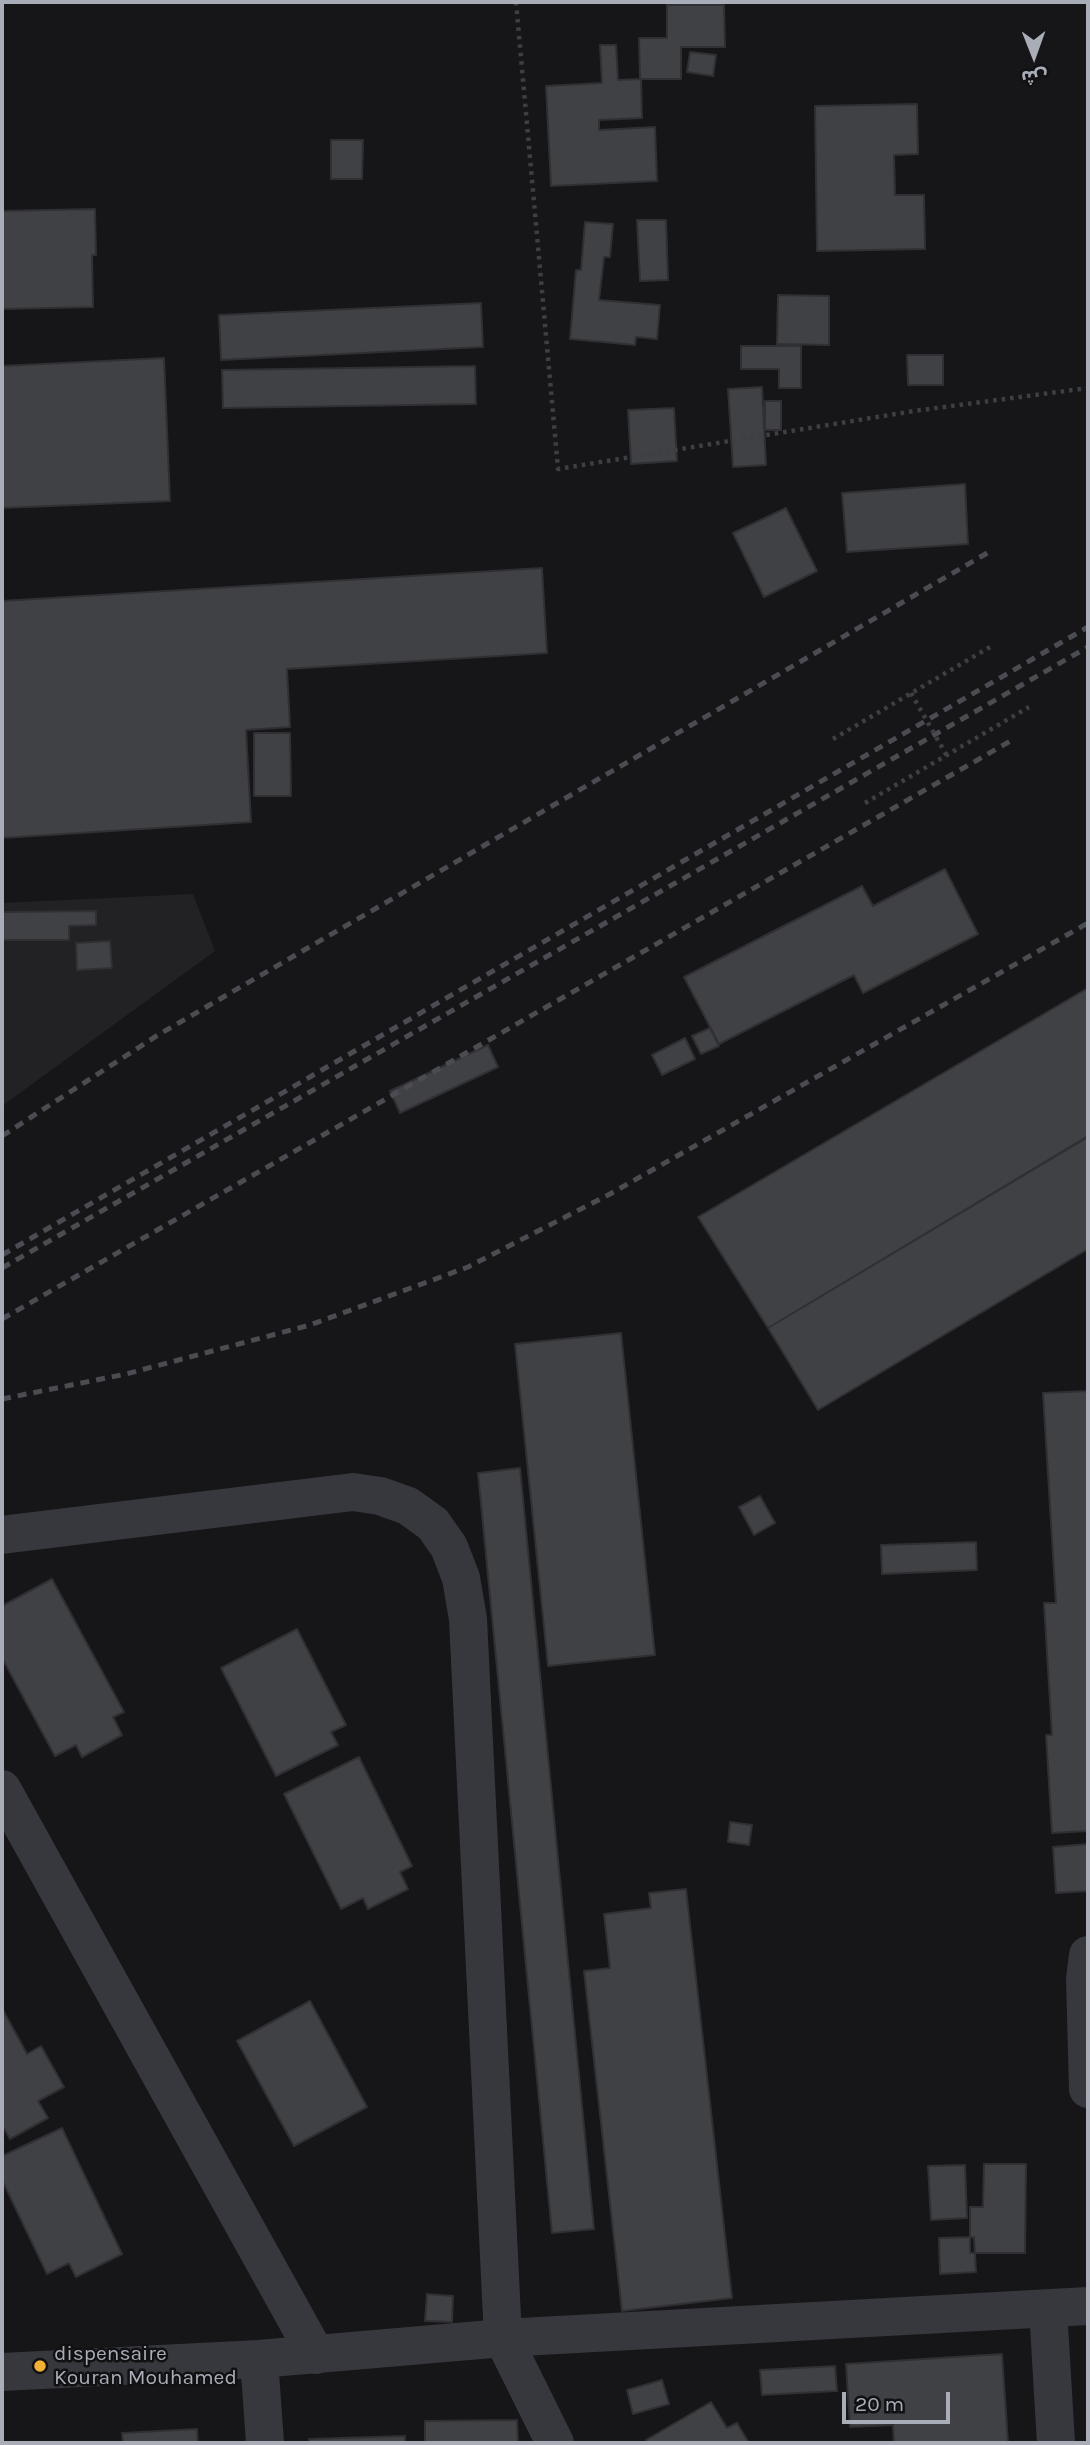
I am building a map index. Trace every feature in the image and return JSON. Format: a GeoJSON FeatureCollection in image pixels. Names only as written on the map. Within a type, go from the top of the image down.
{"type":"FeatureCollection","features":[{"type":"Feature","properties":{"kind":"street"},"geometry":{"type":"LineString","coordinates":[[2,1535],[353,1492],[380,1496],[408,1506],[433,1524],[449,1547],[461,1578],[468,1619],[503,2338],[555,2443]]}},
{"type":"Feature","properties":{"kind":"street"},"geometry":{"type":"LineString","coordinates":[[2,1789],[316,2355]]}},
{"type":"Feature","properties":{"kind":"street"},"geometry":{"type":"LineString","coordinates":[[1088,1955],[1084,1979],[1088,2089]]}},
{"type":"Feature","properties":{"kind":"street"},"geometry":{"type":"LineString","coordinates":[[2,2372],[259,2359],[503,2338],[1088,2306]]}},
{"type":"Feature","properties":{"kind":"street"},"geometry":{"type":"LineString","coordinates":[[1048,2309],[1056,2443]]}},
{"type":"Feature","properties":{"kind":"street"},"geometry":{"type":"LineString","coordinates":[[259,2359],[265,2443]]}},
{"type":"Feature","properties":{"kind":"path"},"geometry":{"type":"LineString","coordinates":[[516,2],[558,469],[914,411],[1088,388]]}},
{"type":"Feature","properties":{"kind":"path"},"geometry":{"type":"LineString","coordinates":[[832,739],[990,646]]}},
{"type":"Feature","properties":{"kind":"path"},"geometry":{"type":"LineString","coordinates":[[911,693],[947,756]]}},
{"type":"Feature","properties":{"kind":"path"},"geometry":{"type":"LineString","coordinates":[[865,803],[1029,707]]}},
{"type":"Feature","properties":{"kind":"shaded area"},"geometry":{"type":"Polygon","coordinates":[[[193,894],[215,951],[2,1106],[2,903],[193,894]]]}},
{"type":"Feature","properties":{"kind":"building"},"geometry":{"type":"Polygon","coordinates":[[[667,5],[724,5],[725,47],[681,47],[681,79],[640,79],[639,38],[667,38],[667,5]]]}},
{"type":"Feature","properties":{"kind":"building"},"geometry":{"type":"Polygon","coordinates":[[[600,45],[616,45],[618,80],[641,79],[642,118],[599,120],[599,130],[655,127],[657,181],[551,186],[546,86],[602,83],[600,45]]]}},
{"type":"Feature","properties":{"kind":"building"},"geometry":{"type":"Polygon","coordinates":[[[690,52],[716,55],[713,76],[687,72],[690,52]]]}},
{"type":"Feature","properties":{"kind":"building"},"geometry":{"type":"Polygon","coordinates":[[[917,104],[918,154],[894,155],[895,195],[924,195],[925,249],[817,251],[815,106],[917,104]]]}},
{"type":"Feature","properties":{"kind":"building"},"geometry":{"type":"Polygon","coordinates":[[[331,140],[363,140],[362,179],[331,179],[331,140]]]}},
{"type":"Feature","properties":{"kind":"building"},"geometry":{"type":"Polygon","coordinates":[[[95,209],[93,307],[2,309],[2,211],[95,209]]]}},
{"type":"Feature","properties":{"kind":"building"},"geometry":{"type":"Polygon","coordinates":[[[637,220],[666,220],[668,280],[640,281],[637,220]]]}},
{"type":"Feature","properties":{"kind":"building"},"geometry":{"type":"Polygon","coordinates":[[[585,222],[613,224],[610,257],[604,257],[599,300],[660,305],[657,339],[636,337],[635,345],[570,339],[576,270],[581,270],[585,222]]]}},
{"type":"Feature","properties":{"kind":"building"},"geometry":{"type":"Polygon","coordinates":[[[778,295],[829,296],[829,345],[777,344],[778,295]]]}},
{"type":"Feature","properties":{"kind":"building"},"geometry":{"type":"Polygon","coordinates":[[[481,303],[483,347],[221,360],[219,315],[481,303]]]}},
{"type":"Feature","properties":{"kind":"building"},"geometry":{"type":"Polygon","coordinates":[[[741,346],[801,346],[801,388],[779,388],[779,369],[741,369],[741,346]]]}},
{"type":"Feature","properties":{"kind":"building"},"geometry":{"type":"Polygon","coordinates":[[[907,355],[943,355],[943,385],[908,385],[907,355]]]}},
{"type":"Feature","properties":{"kind":"building"},"geometry":{"type":"Polygon","coordinates":[[[164,358],[170,501],[2,508],[2,366],[164,358]]]}},
{"type":"Feature","properties":{"kind":"building"},"geometry":{"type":"Polygon","coordinates":[[[475,366],[476,404],[223,408],[222,370],[475,366]]]}},
{"type":"Feature","properties":{"kind":"building"},"geometry":{"type":"Polygon","coordinates":[[[762,387],[766,465],[733,467],[728,389],[762,387]]]}},
{"type":"Feature","properties":{"kind":"building"},"geometry":{"type":"Polygon","coordinates":[[[765,401],[781,401],[781,430],[765,430],[765,401]]]}},
{"type":"Feature","properties":{"kind":"building"},"geometry":{"type":"Polygon","coordinates":[[[674,408],[677,461],[631,464],[628,410],[674,408]]]}},
{"type":"Feature","properties":{"kind":"building"},"geometry":{"type":"Polygon","coordinates":[[[965,484],[968,544],[847,552],[842,493],[965,484]]]}},
{"type":"Feature","properties":{"kind":"building"},"geometry":{"type":"Polygon","coordinates":[[[786,508],[817,571],[764,597],[733,533],[786,508]]]}},
{"type":"Feature","properties":{"kind":"building"},"geometry":{"type":"Polygon","coordinates":[[[542,568],[547,653],[287,669],[290,727],[246,730],[251,822],[2,838],[2,601],[542,568]]]}},
{"type":"Feature","properties":{"kind":"building"},"geometry":{"type":"Polygon","coordinates":[[[254,733],[290,733],[291,796],[254,796],[254,733]]]}},
{"type":"Feature","properties":{"kind":"building"},"geometry":{"type":"Polygon","coordinates":[[[945,869],[978,934],[863,993],[854,975],[719,1044],[684,977],[862,886],[873,906],[945,869]]]}},
{"type":"Feature","properties":{"kind":"building"},"geometry":{"type":"Polygon","coordinates":[[[96,911],[96,925],[69,926],[69,940],[2,940],[2,912],[96,911]]]}},
{"type":"Feature","properties":{"kind":"building"},"geometry":{"type":"Polygon","coordinates":[[[110,941],[112,968],[77,970],[76,943],[110,941]]]}},
{"type":"Feature","properties":{"kind":"building"},"geometry":{"type":"Polygon","coordinates":[[[1088,988],[1088,1137],[768,1328],[698,1217],[1088,988]]]}},
{"type":"Feature","properties":{"kind":"building"},"geometry":{"type":"Polygon","coordinates":[[[710,1028],[719,1046],[701,1054],[692,1036],[710,1028]]]}},
{"type":"Feature","properties":{"kind":"building"},"geometry":{"type":"Polygon","coordinates":[[[685,1038],[695,1059],[662,1075],[652,1055],[685,1038]]]}},
{"type":"Feature","properties":{"kind":"building"},"geometry":{"type":"Polygon","coordinates":[[[488,1045],[498,1067],[400,1113],[390,1091],[488,1045]]]}},
{"type":"Feature","properties":{"kind":"building"},"geometry":{"type":"Polygon","coordinates":[[[1088,1136],[1088,1249],[818,1410],[768,1328],[1088,1136]]]}},
{"type":"Feature","properties":{"kind":"building"},"geometry":{"type":"Polygon","coordinates":[[[621,1333],[655,1655],[548,1666],[515,1344],[621,1333]]]}},
{"type":"Feature","properties":{"kind":"building"},"geometry":{"type":"Polygon","coordinates":[[[1088,1391],[1088,1831],[1052,1833],[1046,1735],[1052,1735],[1044,1603],[1056,1603],[1043,1393],[1088,1391]]]}},
{"type":"Feature","properties":{"kind":"building"},"geometry":{"type":"Polygon","coordinates":[[[520,1468],[594,2229],[552,2233],[478,1473],[520,1468]]]}},
{"type":"Feature","properties":{"kind":"building"},"geometry":{"type":"Polygon","coordinates":[[[760,1496],[775,1523],[754,1535],[739,1507],[760,1496]]]}},
{"type":"Feature","properties":{"kind":"building"},"geometry":{"type":"Polygon","coordinates":[[[976,1542],[977,1570],[882,1574],[881,1545],[976,1542]]]}},
{"type":"Feature","properties":{"kind":"building"},"geometry":{"type":"Polygon","coordinates":[[[52,1579],[124,1712],[113,1717],[122,1735],[82,1757],[76,1745],[55,1756],[2,1658],[2,1606],[52,1579]]]}},
{"type":"Feature","properties":{"kind":"building"},"geometry":{"type":"Polygon","coordinates":[[[297,1629],[346,1725],[331,1732],[338,1745],[276,1776],[221,1668],[297,1629]]]}},
{"type":"Feature","properties":{"kind":"building"},"geometry":{"type":"Polygon","coordinates":[[[359,1757],[412,1866],[400,1872],[408,1889],[368,1909],[363,1898],[341,1909],[284,1794],[359,1757]]]}},
{"type":"Feature","properties":{"kind":"building"},"geometry":{"type":"Polygon","coordinates":[[[730,1822],[752,1825],[749,1845],[728,1842],[730,1822]]]}},
{"type":"Feature","properties":{"kind":"building"},"geometry":{"type":"Polygon","coordinates":[[[1088,1844],[1088,1891],[1056,1893],[1053,1847],[1088,1844]]]}},
{"type":"Feature","properties":{"kind":"building"},"geometry":{"type":"Polygon","coordinates":[[[686,1889],[732,2298],[622,2311],[584,1971],[610,1968],[604,1914],[651,1908],[649,1893],[686,1889]]]}},
{"type":"Feature","properties":{"kind":"building"},"geometry":{"type":"Polygon","coordinates":[[[310,2001],[367,2107],[294,2146],[237,2041],[310,2001]]]}},
{"type":"Feature","properties":{"kind":"building"},"geometry":{"type":"Polygon","coordinates":[[[2,2008],[27,2054],[41,2046],[64,2087],[38,2101],[48,2118],[10,2139],[2,2128],[2,2008]]]}},
{"type":"Feature","properties":{"kind":"building"},"geometry":{"type":"Polygon","coordinates":[[[62,2128],[122,2254],[76,2277],[69,2263],[47,2274],[2,2180],[2,2156],[62,2128]]]}},
{"type":"Feature","properties":{"kind":"building"},"geometry":{"type":"Polygon","coordinates":[[[984,2164],[1026,2164],[1025,2253],[970,2253],[970,2207],[983,2207],[984,2164]]]}},
{"type":"Feature","properties":{"kind":"building"},"geometry":{"type":"Polygon","coordinates":[[[965,2165],[967,2218],[931,2220],[928,2166],[965,2165]]]}},
{"type":"Feature","properties":{"kind":"building"},"geometry":{"type":"Polygon","coordinates":[[[974,2237],[976,2272],[940,2274],[939,2238],[974,2237]]]}},
{"type":"Feature","properties":{"kind":"building"},"geometry":{"type":"Polygon","coordinates":[[[427,2294],[453,2296],[452,2322],[425,2321],[427,2294]]]}},
{"type":"Feature","properties":{"kind":"building"},"geometry":{"type":"Polygon","coordinates":[[[1002,2354],[1008,2443],[894,2443],[893,2425],[850,2427],[846,2364],[1002,2354]]]}},
{"type":"Feature","properties":{"kind":"building"},"geometry":{"type":"Polygon","coordinates":[[[835,2366],[837,2391],[762,2395],[760,2370],[835,2366]]]}},
{"type":"Feature","properties":{"kind":"building"},"geometry":{"type":"Polygon","coordinates":[[[662,2380],[669,2404],[633,2414],[627,2390],[662,2380]]]}},
{"type":"Feature","properties":{"kind":"building"},"geometry":{"type":"Polygon","coordinates":[[[711,2402],[727,2428],[737,2423],[749,2443],[648,2443],[646,2440],[711,2402]]]}},
{"type":"Feature","properties":{"kind":"building"},"geometry":{"type":"Polygon","coordinates":[[[517,2420],[518,2443],[425,2443],[425,2421],[517,2420]]]}},
{"type":"Feature","properties":{"kind":"building"},"geometry":{"type":"Polygon","coordinates":[[[197,2429],[198,2443],[123,2443],[122,2433],[197,2429]]]}},
{"type":"Feature","properties":{"kind":"building"},"geometry":{"type":"Polygon","coordinates":[[[405,2436],[405,2443],[309,2443],[309,2439],[405,2436]]]}},
{"type":"Feature","properties":{"kind":"railway"},"geometry":{"type":"LineString","coordinates":[[2,1136],[158,1035],[989,552]]}},
{"type":"Feature","properties":{"kind":"railway"},"geometry":{"type":"LineString","coordinates":[[2,1255],[1088,627]]}},
{"type":"Feature","properties":{"kind":"railway"},"geometry":{"type":"LineString","coordinates":[[2,1268],[1088,647]]}},
{"type":"Feature","properties":{"kind":"railway"},"geometry":{"type":"LineString","coordinates":[[2,1319],[1014,739]]}},
{"type":"Feature","properties":{"kind":"railway"},"geometry":{"type":"LineString","coordinates":[[2,1399],[126,1374],[310,1325],[468,1267],[610,1194],[1088,923]]}},
{"type":"Feature","properties":{"kind":"place","name":"dispensaire Kouran Mouhamed"},"geometry":{"type":"Point","coordinates":[40,2366]}}]}
